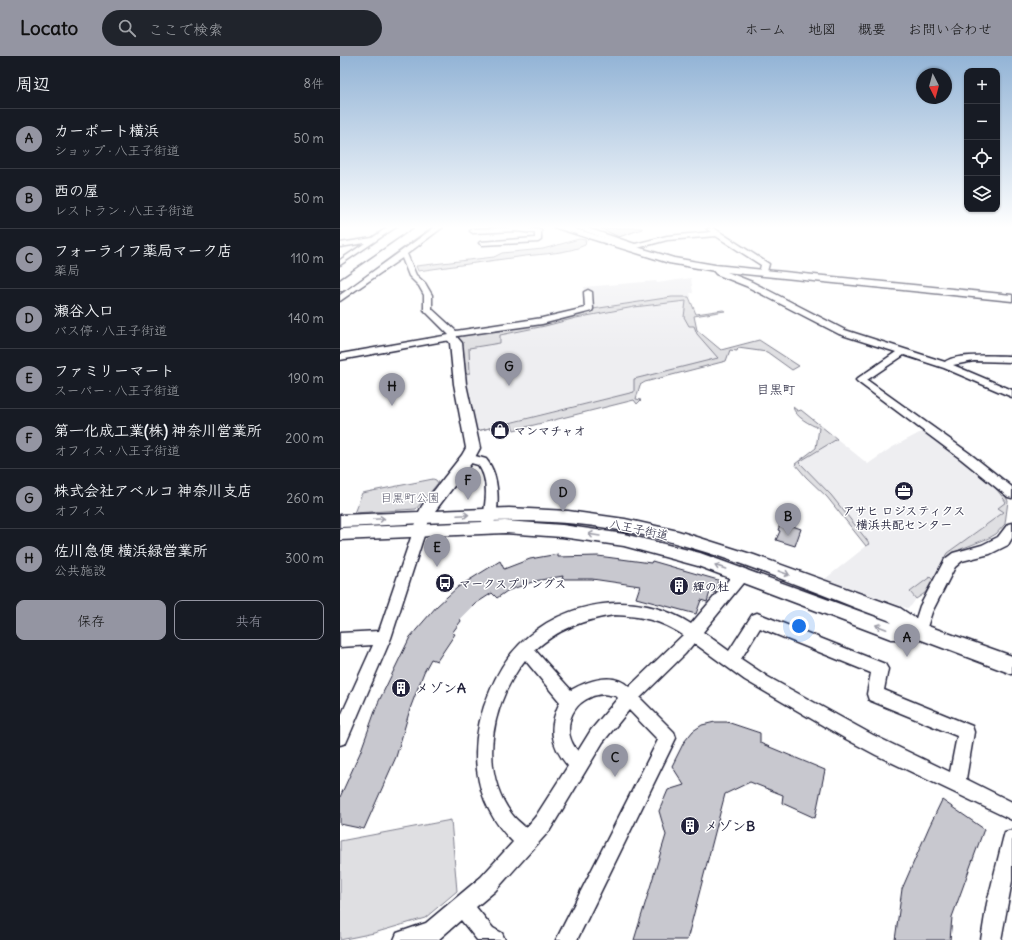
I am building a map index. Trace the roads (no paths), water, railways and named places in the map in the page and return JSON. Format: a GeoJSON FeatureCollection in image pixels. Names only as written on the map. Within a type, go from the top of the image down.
{"type":"FeatureCollection","features":[{"type":"Feature","properties":{"kind":"highway"},"geometry":{"type":"LineString","coordinates":[[340,274],[348,268]]}},
{"type":"Feature","properties":{"kind":"highway"},"geometry":{"type":"LineString","coordinates":[[340,287],[367,268]]}},
{"type":"Feature","properties":{"kind":"main road"},"geometry":{"type":"LineString","coordinates":[[717,268],[1012,298]]}},
{"type":"Feature","properties":{"kind":"street"},"geometry":{"type":"LineString","coordinates":[[340,299],[384,268]]}},
{"type":"Feature","properties":{"kind":"street"},"geometry":{"type":"LineString","coordinates":[[340,737],[384,638],[427,510],[468,458],[473,448],[460,384],[456,343],[453,336],[428,310],[428,295],[422,285],[413,276],[410,268]]}},
{"type":"Feature","properties":{"kind":"street"},"geometry":{"type":"LineString","coordinates":[[715,268],[719,272],[815,317],[842,332],[947,366],[1012,394]]}},
{"type":"Feature","properties":{"kind":"street"},"geometry":{"type":"LineString","coordinates":[[763,273],[764,268]]}},
{"type":"Feature","properties":{"kind":"street"},"geometry":{"type":"LineString","coordinates":[[340,357],[542,321],[590,309],[588,292]]}},
{"type":"Feature","properties":{"kind":"street"},"geometry":{"type":"LineString","coordinates":[[904,351],[861,380],[965,456],[1012,494]]}},
{"type":"Feature","properties":{"kind":"street"},"geometry":{"type":"LineString","coordinates":[[947,366],[950,362],[974,358],[1012,359]]}},
{"type":"Feature","properties":{"kind":"street"},"geometry":{"type":"LineString","coordinates":[[468,458],[480,460],[484,463],[491,481],[489,520]]}},
{"type":"Feature","properties":{"kind":"street","name":"八王子街道"},"geometry":{"type":"LineString","coordinates":[[340,534],[422,524],[539,515],[625,525],[678,537],[748,560],[894,614],[919,630],[1012,665]]}},
{"type":"Feature","properties":{"kind":"street","name":"八王子街道"},"geometry":{"type":"LineString","coordinates":[[489,520],[624,540],[673,552],[742,574],[891,631],[919,630]]}},
{"type":"Feature","properties":{"kind":"street","name":"八王子街道"},"geometry":{"type":"LineString","coordinates":[[340,521],[422,524]]}},
{"type":"Feature","properties":{"kind":"street"},"geometry":{"type":"LineString","coordinates":[[919,630],[928,605],[950,563],[958,557],[985,550],[1003,541],[1012,528]]}},
{"type":"Feature","properties":{"kind":"street"},"geometry":{"type":"LineString","coordinates":[[404,940],[432,932],[488,884],[543,823],[578,764],[597,736],[629,698],[694,634],[742,574]]}},
{"type":"Feature","properties":{"kind":"street"},"geometry":{"type":"LineString","coordinates":[[526,842],[504,819],[495,801],[488,780],[483,758],[484,735],[490,709],[510,667],[525,649],[540,636],[576,616],[598,611],[623,608],[642,610],[658,614],[672,620],[755,678],[882,749],[1012,811]]}},
{"type":"Feature","properties":{"kind":"street"},"geometry":{"type":"LineString","coordinates":[[731,662],[757,620],[880,668],[875,694],[966,732],[956,784]]}},
{"type":"Feature","properties":{"kind":"street"},"geometry":{"type":"LineString","coordinates":[[340,640],[384,638]]}},
{"type":"Feature","properties":{"kind":"street"},"geometry":{"type":"LineString","coordinates":[[525,649],[571,702]]}},
{"type":"Feature","properties":{"kind":"street"},"geometry":{"type":"LineString","coordinates":[[566,940],[668,738],[620,689],[610,686],[599,686],[588,689],[571,702],[564,710],[561,720],[561,744],[567,754],[578,764]]}},
{"type":"Feature","properties":{"kind":"street"},"geometry":{"type":"LineString","coordinates":[[991,940],[997,903],[1012,838]]}},
{"type":"Feature","properties":{"kind":"street"},"geometry":{"type":"LineString","coordinates":[[462,906],[486,935],[495,940]]}},
{"type":"Feature","properties":{"kind":"place","name":"株式会社アベルコ 神奈川支店"},"geometry":{"type":"Point","coordinates":[509,386]}},
{"type":"Feature","properties":{"kind":"place","name":"佐川急便 横浜緑営業所"},"geometry":{"type":"Point","coordinates":[392,406]}},
{"type":"Feature","properties":{"kind":"place","name":"マンマチャオ"},"geometry":{"type":"Point","coordinates":[500,430]}},
{"type":"Feature","properties":{"kind":"place","name":"アサヒ ロジスティクス 横浜共配センター"},"geometry":{"type":"Point","coordinates":[904,491]}},
{"type":"Feature","properties":{"kind":"place","name":"第一化成工業(株) 神奈川営業所"},"geometry":{"type":"Point","coordinates":[468,500]}},
{"type":"Feature","properties":{"kind":"place","name":"瀬谷入口"},"geometry":{"type":"Point","coordinates":[563,512]}},
{"type":"Feature","properties":{"kind":"place","name":"西の屋"},"geometry":{"type":"Point","coordinates":[788,536]}},
{"type":"Feature","properties":{"kind":"place","name":"ファミリーマート"},"geometry":{"type":"Point","coordinates":[437,567]}},
{"type":"Feature","properties":{"kind":"place","name":"マークスプリングス"},"geometry":{"type":"Point","coordinates":[445,583]}},
{"type":"Feature","properties":{"kind":"place","name":"輝の杜"},"geometry":{"type":"Point","coordinates":[679,586]}},
{"type":"Feature","properties":{"kind":"place","name":"カーポート横浜"},"geometry":{"type":"Point","coordinates":[907,657]}},
{"type":"Feature","properties":{"kind":"place","name":"メゾンA"},"geometry":{"type":"Point","coordinates":[401,688]}},
{"type":"Feature","properties":{"kind":"place","name":"フォーライフ薬局マーク店"},"geometry":{"type":"Point","coordinates":[615,777]}},
{"type":"Feature","properties":{"kind":"place","name":"メゾンB"},"geometry":{"type":"Point","coordinates":[690,826]}},
{"type":"Feature","properties":{"kind":"district","name":"目黒町"},"geometry":{"type":"Point","coordinates":[776,389]}},
{"type":"Feature","properties":{"kind":"park label","name":"目黒町公園"},"geometry":{"type":"Point","coordinates":[410,497]}}]}
